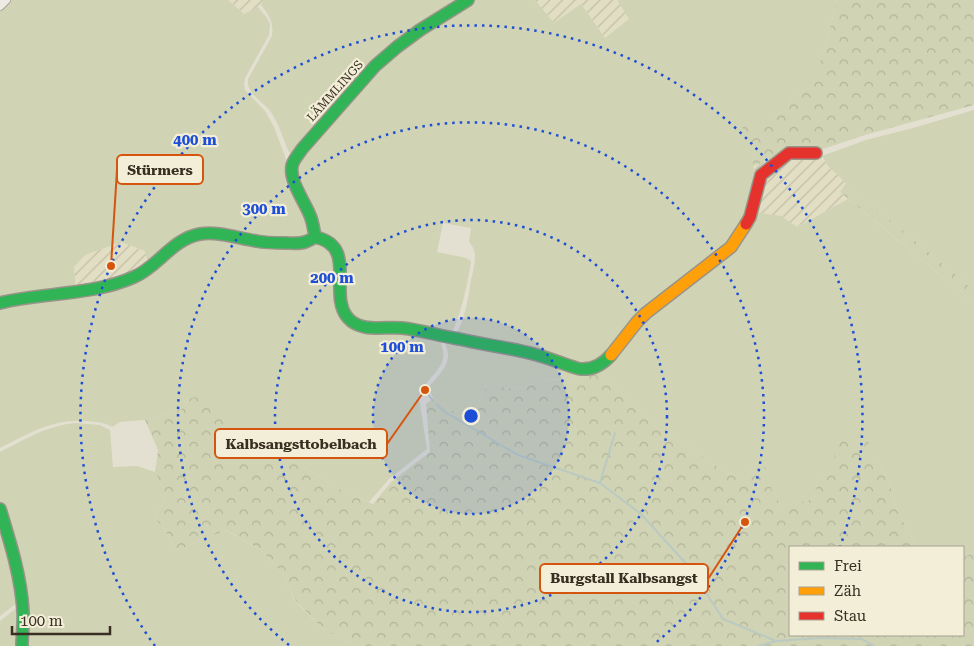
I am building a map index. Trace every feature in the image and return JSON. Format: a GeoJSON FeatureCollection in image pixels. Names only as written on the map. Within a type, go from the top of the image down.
{"type":"FeatureCollection","features":[{"type":"Feature","properties":{"kind":"street"},"geometry":{"type":"LineString","coordinates":[[0,6],[6,0]]}},
{"type":"Feature","properties":{"kind":"street","name":"LÄMMLINGS"},"geometry":{"type":"LineString","coordinates":[[315,237],[314,225],[292,175],[292,166],[296,157],[385,57],[402,43],[468,0]]}},
{"type":"Feature","properties":{"kind":"street"},"geometry":{"type":"LineString","coordinates":[[4,302],[104,287],[138,276],[176,245],[192,236],[213,234],[258,242],[290,243],[306,242],[315,237],[324,239],[333,245],[338,255],[342,309],[348,318],[357,324],[370,327],[403,328],[537,355],[581,369],[596,367],[611,356],[646,312],[731,247],[750,217],[758,184],[762,175],[770,167],[789,153],[816,153]]}},
{"type":"Feature","properties":{"kind":"street"},"geometry":{"type":"LineString","coordinates":[[0,510],[19,581],[23,614],[22,646]]}},
{"type":"Feature","properties":{"kind":"shaded area"},"geometry":{"type":"Polygon","coordinates":[[[228,0],[263,0],[262,5],[244,14],[228,0]]]}},
{"type":"Feature","properties":{"kind":"shaded area"},"geometry":{"type":"Polygon","coordinates":[[[535,0],[617,0],[629,19],[605,38],[581,4],[554,23],[535,0]]]}},
{"type":"Feature","properties":{"kind":"shaded area"},"geometry":{"type":"Polygon","coordinates":[[[788,149],[819,153],[828,166],[846,183],[840,192],[848,199],[796,227],[781,216],[754,212],[760,184],[753,166],[788,149]]]}},
{"type":"Feature","properties":{"kind":"shaded area"},"geometry":{"type":"Polygon","coordinates":[[[121,242],[145,251],[149,266],[136,274],[76,290],[74,267],[85,255],[121,242]]]}},
{"type":"Feature","properties":{"kind":"green space"},"geometry":{"type":"Polygon","coordinates":[[[10,0],[228,0],[244,14],[258,7],[270,24],[269,35],[245,78],[245,90],[265,111],[274,127],[313,231],[305,240],[201,232],[149,266],[145,251],[121,242],[85,255],[74,267],[76,290],[0,302],[0,11],[10,0]]]}},
{"type":"Feature","properties":{"kind":"green space"},"geometry":{"type":"Polygon","coordinates":[[[263,0],[464,0],[421,27],[294,156],[289,152],[273,116],[267,107],[252,93],[248,84],[248,79],[272,36],[270,19],[261,5],[263,0]]]}},
{"type":"Feature","properties":{"kind":"green space"},"geometry":{"type":"Polygon","coordinates":[[[472,0],[535,0],[554,23],[581,4],[605,38],[629,19],[617,0],[837,0],[816,76],[806,90],[794,92],[790,98],[789,108],[775,116],[752,121],[753,166],[758,178],[750,211],[730,246],[667,293],[610,355],[581,367],[455,336],[466,309],[474,265],[475,252],[469,242],[471,228],[443,223],[437,252],[466,258],[471,261],[464,299],[451,335],[358,321],[346,308],[341,254],[320,234],[298,183],[296,166],[298,159],[387,59],[472,0]]]}},
{"type":"Feature","properties":{"kind":"green space"},"geometry":{"type":"Polygon","coordinates":[[[837,0],[974,0],[974,105],[865,135],[817,151],[788,149],[753,166],[752,142],[742,128],[752,121],[775,116],[789,108],[790,98],[794,92],[806,90],[816,75],[837,0]]]}},
{"type":"Feature","properties":{"kind":"green space"},"geometry":{"type":"Polygon","coordinates":[[[974,110],[974,290],[846,183],[828,166],[822,156],[866,140],[974,110]]]}},
{"type":"Feature","properties":{"kind":"green space"},"geometry":{"type":"Polygon","coordinates":[[[846,183],[974,290],[974,303],[840,192],[846,183]]]}},
{"type":"Feature","properties":{"kind":"green space"},"geometry":{"type":"Polygon","coordinates":[[[848,199],[974,303],[974,553],[964,557],[964,546],[916,546],[897,510],[890,485],[878,459],[835,470],[818,478],[814,499],[781,506],[771,488],[752,467],[747,479],[726,473],[686,445],[657,428],[597,368],[638,323],[705,270],[754,212],[781,216],[797,227],[848,199]]]}},
{"type":"Feature","properties":{"kind":"green space"},"geometry":{"type":"Polygon","coordinates":[[[193,237],[315,241],[331,246],[346,319],[438,337],[442,347],[442,363],[428,381],[419,397],[427,449],[389,479],[369,502],[343,491],[282,454],[258,444],[242,444],[229,438],[223,419],[190,398],[182,409],[145,420],[120,422],[112,427],[103,423],[86,421],[62,422],[42,428],[0,448],[0,305],[105,289],[193,237]]]}},
{"type":"Feature","properties":{"kind":"green space"},"geometry":{"type":"Polygon","coordinates":[[[442,338],[581,370],[579,381],[570,379],[542,380],[520,389],[486,384],[473,415],[453,411],[433,398],[428,388],[443,370],[448,359],[446,346],[442,338]]]}},
{"type":"Feature","properties":{"kind":"green space"},"geometry":{"type":"Polygon","coordinates":[[[597,368],[657,428],[686,445],[726,473],[747,479],[752,467],[760,464],[775,474],[771,488],[781,506],[814,499],[818,478],[835,469],[834,438],[866,438],[890,485],[897,510],[916,546],[789,546],[789,636],[964,636],[964,557],[974,553],[974,646],[353,646],[341,635],[327,633],[294,599],[283,574],[261,550],[226,530],[175,551],[165,529],[155,519],[166,495],[155,472],[158,450],[145,420],[182,409],[190,398],[207,396],[223,419],[229,438],[242,444],[258,444],[282,454],[343,491],[373,504],[391,482],[430,452],[426,404],[433,398],[453,411],[473,415],[486,384],[498,381],[504,388],[520,389],[542,380],[570,379],[579,381],[581,370],[597,368]]]}},
{"type":"Feature","properties":{"kind":"green space"},"geometry":{"type":"Polygon","coordinates":[[[75,423],[100,425],[110,430],[113,467],[137,466],[155,472],[166,495],[155,519],[165,529],[175,551],[225,530],[261,550],[283,574],[294,600],[327,633],[341,635],[353,646],[24,646],[15,549],[0,503],[0,452],[45,430],[75,423]]]}},
{"type":"Feature","properties":{"kind":"green space"},"geometry":{"type":"Polygon","coordinates":[[[0,516],[18,602],[0,616],[0,516]]]}},
{"type":"Feature","properties":{"kind":"green space"},"geometry":{"type":"Polygon","coordinates":[[[19,606],[19,646],[0,646],[0,621],[19,606]]]}},
{"type":"Feature","properties":{"kind":"waterway"},"geometry":{"type":"LineString","coordinates":[[425,390],[433,401]]}},
{"type":"Feature","properties":{"kind":"waterway"},"geometry":{"type":"LineString","coordinates":[[437,405],[445,412],[518,455],[600,483],[641,514],[690,568],[723,619],[776,641],[821,638],[862,639],[874,646]]}},
{"type":"Feature","properties":{"kind":"waterway"},"geometry":{"type":"LineString","coordinates":[[600,483],[615,433]]}},
{"type":"Feature","properties":{"kind":"waterway"},"geometry":{"type":"LineString","coordinates":[[759,646],[776,641]]}},
{"type":"Feature","properties":{"kind":"traffic: fast"},"geometry":{"type":"LineString","coordinates":[[315,237],[309,212],[293,179],[292,166],[295,159],[375,66],[420,30],[468,0]]}},
{"type":"Feature","properties":{"kind":"traffic: fast"},"geometry":{"type":"LineString","coordinates":[[0,303],[84,291],[118,283],[143,272],[181,241],[200,234],[221,234],[275,243],[300,243],[315,237]]}},
{"type":"Feature","properties":{"kind":"traffic: fast"},"geometry":{"type":"LineString","coordinates":[[315,237],[328,242],[336,250],[339,260],[342,308],[348,318],[360,326],[416,330],[545,357],[580,369],[598,366],[611,355]]}},
{"type":"Feature","properties":{"kind":"traffic: fast"},"geometry":{"type":"LineString","coordinates":[[0,509],[15,559],[20,585],[23,615],[22,646]]}},
{"type":"Feature","properties":{"kind":"traffic: slow"},"geometry":{"type":"LineString","coordinates":[[611,355],[646,313],[731,247],[746,224]]}},
{"type":"Feature","properties":{"kind":"traffic: jam"},"geometry":{"type":"LineString","coordinates":[[746,224],[750,217],[761,175],[789,153],[816,153]]}},
{"type":"Feature","properties":{"kind":"place","name":"Stürmers"},"geometry":{"type":"Point","coordinates":[111,266]}},
{"type":"Feature","properties":{"kind":"place","name":"Kalbsangsttobelbach"},"geometry":{"type":"Point","coordinates":[425,390]}},
{"type":"Feature","properties":{"kind":"place","name":"Burgstall Kalbsangst"},"geometry":{"type":"Point","coordinates":[745,522]}}]}
